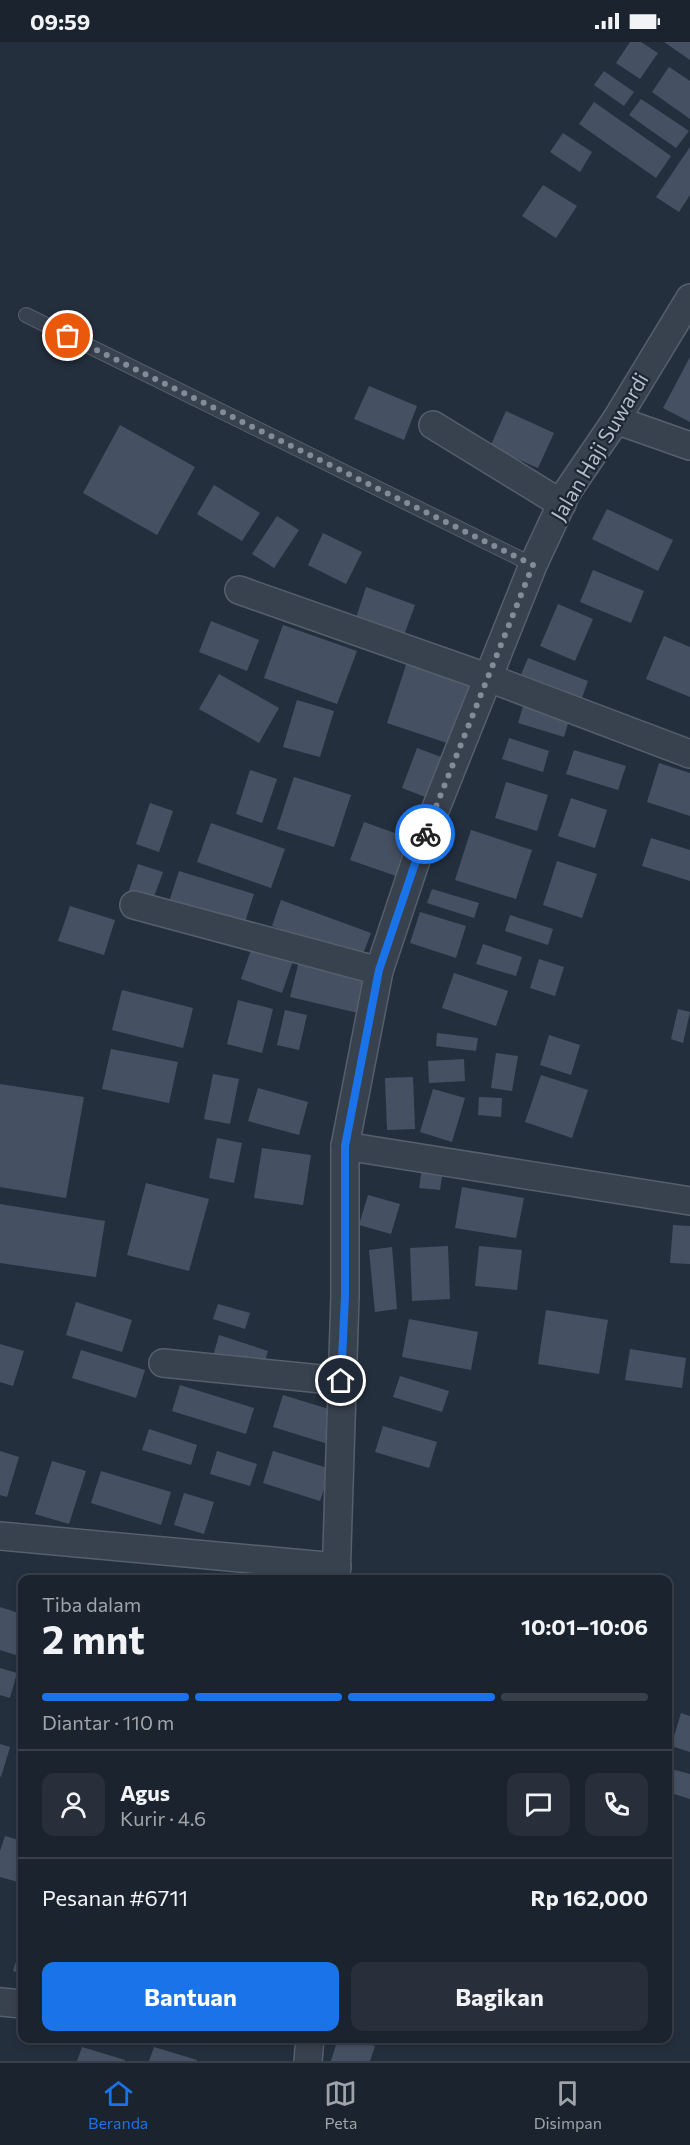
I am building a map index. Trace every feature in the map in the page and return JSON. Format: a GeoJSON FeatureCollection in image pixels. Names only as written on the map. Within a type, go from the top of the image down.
{"type":"FeatureCollection","features":[{"type":"Feature","properties":{"kind":"street","name":"Jalan Haji Suwardi"},"geometry":{"type":"LineString","coordinates":[[337,1573],[345,1296],[345,1146],[379,970],[420,848],[533,565],[567,492],[616,420],[690,298]]}},
{"type":"Feature","properties":{"kind":"street"},"geometry":{"type":"LineString","coordinates":[[616,420],[690,446]]}},
{"type":"Feature","properties":{"kind":"street"},"geometry":{"type":"LineString","coordinates":[[433,425],[562,504]]}},
{"type":"Feature","properties":{"kind":"street"},"geometry":{"type":"LineString","coordinates":[[239,590],[489,678],[690,754]]}},
{"type":"Feature","properties":{"kind":"street"},"geometry":{"type":"LineString","coordinates":[[134,905],[379,970]]}},
{"type":"Feature","properties":{"kind":"street"},"geometry":{"type":"LineString","coordinates":[[345,1146],[690,1201]]}},
{"type":"Feature","properties":{"kind":"street"},"geometry":{"type":"LineString","coordinates":[[163,1363],[341,1381]]}},
{"type":"Feature","properties":{"kind":"street"},"geometry":{"type":"LineString","coordinates":[[0,1536],[337,1573]]}},
{"type":"Feature","properties":{"kind":"street"},"geometry":{"type":"LineString","coordinates":[[308,2061],[310,2043]]}},
{"type":"Feature","properties":{"kind":"lane"},"geometry":{"type":"LineString","coordinates":[[26,315],[533,565]]}},
{"type":"Feature","properties":{"kind":"building"},"geometry":{"type":"Polygon","coordinates":[[[630,42],[641,42],[658,53],[640,79],[616,63],[630,42]]]}},
{"type":"Feature","properties":{"kind":"building"},"geometry":{"type":"Polygon","coordinates":[[[664,42],[690,42],[690,60],[664,42]]]}},
{"type":"Feature","properties":{"kind":"building"},"geometry":{"type":"Polygon","coordinates":[[[669,67],[690,81],[690,119],[652,92],[669,67]]]}},
{"type":"Feature","properties":{"kind":"building"},"geometry":{"type":"Polygon","coordinates":[[[604,71],[634,92],[624,106],[594,85],[604,71]]]}},
{"type":"Feature","properties":{"kind":"building"},"geometry":{"type":"Polygon","coordinates":[[[641,99],[689,131],[676,148],[629,115],[641,99]]]}},
{"type":"Feature","properties":{"kind":"building"},"geometry":{"type":"Polygon","coordinates":[[[594,102],[671,156],[656,178],[579,124],[594,102]]]}},
{"type":"Feature","properties":{"kind":"building"},"geometry":{"type":"Polygon","coordinates":[[[563,133],[592,152],[580,172],[550,152],[563,133]]]}},
{"type":"Feature","properties":{"kind":"building"},"geometry":{"type":"Polygon","coordinates":[[[690,147],[690,195],[679,212],[656,197],[690,147]]]}},
{"type":"Feature","properties":{"kind":"building"},"geometry":{"type":"Polygon","coordinates":[[[543,185],[577,206],[556,238],[522,216],[543,185]]]}},
{"type":"Feature","properties":{"kind":"building"},"geometry":{"type":"Polygon","coordinates":[[[690,357],[690,422],[663,408],[690,357]]]}},
{"type":"Feature","properties":{"kind":"building"},"geometry":{"type":"Polygon","coordinates":[[[369,386],[417,406],[404,440],[354,419],[369,386]]]}},
{"type":"Feature","properties":{"kind":"building"},"geometry":{"type":"Polygon","coordinates":[[[506,411],[554,433],[538,468],[490,447],[506,411]]]}},
{"type":"Feature","properties":{"kind":"building"},"geometry":{"type":"Polygon","coordinates":[[[120,425],[195,467],[157,535],[83,493],[120,425]]]}},
{"type":"Feature","properties":{"kind":"building"},"geometry":{"type":"Polygon","coordinates":[[[214,485],[260,513],[242,541],[197,514],[214,485]]]}},
{"type":"Feature","properties":{"kind":"building"},"geometry":{"type":"Polygon","coordinates":[[[607,509],[673,540],[658,571],[592,539],[607,509]]]}},
{"type":"Feature","properties":{"kind":"building"},"geometry":{"type":"Polygon","coordinates":[[[277,516],[299,530],[274,568],[252,554],[277,516]]]}},
{"type":"Feature","properties":{"kind":"building"},"geometry":{"type":"Polygon","coordinates":[[[323,533],[362,552],[346,584],[308,565],[323,533]]]}},
{"type":"Feature","properties":{"kind":"building"},"geometry":{"type":"Polygon","coordinates":[[[593,570],[644,591],[631,623],[580,602],[593,570]]]}},
{"type":"Feature","properties":{"kind":"building"},"geometry":{"type":"Polygon","coordinates":[[[366,587],[415,605],[404,635],[356,618],[366,587]]]}},
{"type":"Feature","properties":{"kind":"building"},"geometry":{"type":"Polygon","coordinates":[[[558,604],[593,619],[575,661],[540,646],[558,604]]]}},
{"type":"Feature","properties":{"kind":"building"},"geometry":{"type":"Polygon","coordinates":[[[211,621],[259,640],[247,671],[199,652],[211,621]]]}},
{"type":"Feature","properties":{"kind":"building"},"geometry":{"type":"Polygon","coordinates":[[[283,625],[357,651],[337,704],[264,678],[283,625]]]}},
{"type":"Feature","properties":{"kind":"building"},"geometry":{"type":"Polygon","coordinates":[[[664,636],[690,647],[690,697],[646,679],[664,636]]]}},
{"type":"Feature","properties":{"kind":"building"},"geometry":{"type":"Polygon","coordinates":[[[528,658],[588,681],[581,701],[520,677],[528,658]]]}},
{"type":"Feature","properties":{"kind":"building"},"geometry":{"type":"Polygon","coordinates":[[[408,659],[471,680],[450,744],[387,723],[408,659]]]}},
{"type":"Feature","properties":{"kind":"building"},"geometry":{"type":"Polygon","coordinates":[[[219,674],[279,708],[259,743],[199,709],[219,674]]]}},
{"type":"Feature","properties":{"kind":"building"},"geometry":{"type":"Polygon","coordinates":[[[297,700],[334,711],[320,757],[283,747],[297,700]]]}},
{"type":"Feature","properties":{"kind":"building"},"geometry":{"type":"Polygon","coordinates":[[[523,706],[569,720],[564,737],[518,723],[523,706]]]}},
{"type":"Feature","properties":{"kind":"building"},"geometry":{"type":"Polygon","coordinates":[[[509,738],[549,751],[543,772],[502,759],[509,738]]]}},
{"type":"Feature","properties":{"kind":"building"},"geometry":{"type":"Polygon","coordinates":[[[417,748],[444,758],[428,798],[402,788],[417,748]]]}},
{"type":"Feature","properties":{"kind":"building"},"geometry":{"type":"Polygon","coordinates":[[[574,750],[626,766],[618,790],[566,774],[574,750]]]}},
{"type":"Feature","properties":{"kind":"building"},"geometry":{"type":"Polygon","coordinates":[[[659,763],[690,773],[690,816],[647,802],[659,763]]]}},
{"type":"Feature","properties":{"kind":"building"},"geometry":{"type":"Polygon","coordinates":[[[250,770],[277,779],[262,823],[236,814],[250,770]]]}},
{"type":"Feature","properties":{"kind":"building"},"geometry":{"type":"Polygon","coordinates":[[[294,777],[351,795],[334,847],[277,829],[294,777]]]}},
{"type":"Feature","properties":{"kind":"building"},"geometry":{"type":"Polygon","coordinates":[[[506,782],[548,795],[537,831],[495,818],[506,782]]]}},
{"type":"Feature","properties":{"kind":"building"},"geometry":{"type":"Polygon","coordinates":[[[571,798],[607,810],[595,848],[558,836],[571,798]]]}},
{"type":"Feature","properties":{"kind":"building"},"geometry":{"type":"Polygon","coordinates":[[[150,803],[173,811],[159,852],[136,844],[150,803]]]}},
{"type":"Feature","properties":{"kind":"building"},"geometry":{"type":"Polygon","coordinates":[[[364,822],[409,838],[396,876],[350,860],[364,822]]]}},
{"type":"Feature","properties":{"kind":"building"},"geometry":{"type":"Polygon","coordinates":[[[211,823],[285,849],[271,888],[197,862],[211,823]]]}},
{"type":"Feature","properties":{"kind":"building"},"geometry":{"type":"Polygon","coordinates":[[[471,830],[532,850],[516,899],[455,880],[471,830]]]}},
{"type":"Feature","properties":{"kind":"building"},"geometry":{"type":"Polygon","coordinates":[[[651,838],[690,850],[690,881],[642,866],[651,838]]]}},
{"type":"Feature","properties":{"kind":"building"},"geometry":{"type":"Polygon","coordinates":[[[557,861],[597,874],[582,918],[543,905],[557,861]]]}},
{"type":"Feature","properties":{"kind":"building"},"geometry":{"type":"Polygon","coordinates":[[[138,864],[163,872],[151,905],[127,896],[138,864]]]}},
{"type":"Feature","properties":{"kind":"building"},"geometry":{"type":"Polygon","coordinates":[[[179,871],[254,894],[242,931],[167,908],[179,871]]]}},
{"type":"Feature","properties":{"kind":"building"},"geometry":{"type":"Polygon","coordinates":[[[432,889],[479,903],[474,918],[427,903],[432,889]]]}},
{"type":"Feature","properties":{"kind":"building"},"geometry":{"type":"Polygon","coordinates":[[[281,900],[371,933],[361,959],[272,926],[281,900]]]}},
{"type":"Feature","properties":{"kind":"building"},"geometry":{"type":"Polygon","coordinates":[[[70,906],[115,920],[104,955],[58,941],[70,906]]]}},
{"type":"Feature","properties":{"kind":"building"},"geometry":{"type":"Polygon","coordinates":[[[420,912],[466,926],[456,958],[410,943],[420,912]]]}},
{"type":"Feature","properties":{"kind":"building"},"geometry":{"type":"Polygon","coordinates":[[[510,915],[553,929],[548,945],[505,931],[510,915]]]}},
{"type":"Feature","properties":{"kind":"building"},"geometry":{"type":"Polygon","coordinates":[[[254,941],[295,955],[282,993],[241,979],[254,941]]]}},
{"type":"Feature","properties":{"kind":"building"},"geometry":{"type":"Polygon","coordinates":[[[483,944],[522,957],[516,976],[476,964],[483,944]]]}},
{"type":"Feature","properties":{"kind":"building"},"geometry":{"type":"Polygon","coordinates":[[[300,957],[368,974],[358,1013],[290,997],[300,957]]]}},
{"type":"Feature","properties":{"kind":"building"},"geometry":{"type":"Polygon","coordinates":[[[539,959],[564,967],[555,996],[530,988],[539,959]]]}},
{"type":"Feature","properties":{"kind":"building"},"geometry":{"type":"Polygon","coordinates":[[[454,973],[508,991],[496,1026],[442,1008],[454,973]]]}},
{"type":"Feature","properties":{"kind":"building"},"geometry":{"type":"Polygon","coordinates":[[[122,990],[193,1008],[183,1048],[112,1030],[122,990]]]}},
{"type":"Feature","properties":{"kind":"building"},"geometry":{"type":"Polygon","coordinates":[[[238,1000],[273,1009],[262,1053],[227,1044],[238,1000]]]}},
{"type":"Feature","properties":{"kind":"building"},"geometry":{"type":"Polygon","coordinates":[[[678,1009],[690,1012],[683,1043],[671,1039],[678,1009]]]}},
{"type":"Feature","properties":{"kind":"building"},"geometry":{"type":"Polygon","coordinates":[[[285,1010],[307,1015],[299,1050],[277,1045],[285,1010]]]}},
{"type":"Feature","properties":{"kind":"building"},"geometry":{"type":"Polygon","coordinates":[[[437,1033],[478,1038],[476,1051],[436,1046],[437,1033]]]}},
{"type":"Feature","properties":{"kind":"building"},"geometry":{"type":"Polygon","coordinates":[[[549,1035],[580,1045],[571,1075],[540,1065],[549,1035]]]}},
{"type":"Feature","properties":{"kind":"building"},"geometry":{"type":"Polygon","coordinates":[[[111,1049],[178,1062],[169,1103],[102,1089],[111,1049]]]}},
{"type":"Feature","properties":{"kind":"building"},"geometry":{"type":"Polygon","coordinates":[[[496,1053],[518,1056],[512,1091],[491,1088],[496,1053]]]}},
{"type":"Feature","properties":{"kind":"building"},"geometry":{"type":"Polygon","coordinates":[[[464,1059],[465,1081],[429,1083],[428,1061],[464,1059]]]}},
{"type":"Feature","properties":{"kind":"building"},"geometry":{"type":"Polygon","coordinates":[[[213,1074],[239,1079],[230,1124],[204,1119],[213,1074]]]}},
{"type":"Feature","properties":{"kind":"building"},"geometry":{"type":"Polygon","coordinates":[[[541,1075],[588,1090],[572,1138],[525,1122],[541,1075]]]}},
{"type":"Feature","properties":{"kind":"building"},"geometry":{"type":"Polygon","coordinates":[[[413,1077],[415,1129],[387,1130],[385,1078],[413,1077]]]}},
{"type":"Feature","properties":{"kind":"building"},"geometry":{"type":"Polygon","coordinates":[[[0,1084],[84,1097],[66,1198],[0,1187],[0,1084]]]}},
{"type":"Feature","properties":{"kind":"building"},"geometry":{"type":"Polygon","coordinates":[[[258,1088],[308,1102],[299,1135],[248,1121],[258,1088]]]}},
{"type":"Feature","properties":{"kind":"building"},"geometry":{"type":"Polygon","coordinates":[[[433,1089],[465,1098],[452,1142],[420,1132],[433,1089]]]}},
{"type":"Feature","properties":{"kind":"building"},"geometry":{"type":"Polygon","coordinates":[[[479,1097],[502,1098],[501,1117],[478,1115],[479,1097]]]}},
{"type":"Feature","properties":{"kind":"building"},"geometry":{"type":"Polygon","coordinates":[[[217,1138],[242,1143],[234,1183],[209,1178],[217,1138]]]}},
{"type":"Feature","properties":{"kind":"building"},"geometry":{"type":"Polygon","coordinates":[[[262,1148],[311,1155],[303,1205],[254,1198],[262,1148]]]}},
{"type":"Feature","properties":{"kind":"building"},"geometry":{"type":"Polygon","coordinates":[[[422,1168],[443,1170],[440,1190],[419,1188],[422,1168]]]}},
{"type":"Feature","properties":{"kind":"building"},"geometry":{"type":"Polygon","coordinates":[[[146,1183],[209,1199],[189,1271],[127,1255],[146,1183]]]}},
{"type":"Feature","properties":{"kind":"building"},"geometry":{"type":"Polygon","coordinates":[[[462,1187],[524,1198],[516,1238],[455,1228],[462,1187]]]}},
{"type":"Feature","properties":{"kind":"building"},"geometry":{"type":"Polygon","coordinates":[[[368,1195],[400,1204],[391,1234],[359,1225],[368,1195]]]}},
{"type":"Feature","properties":{"kind":"building"},"geometry":{"type":"Polygon","coordinates":[[[0,1204],[105,1221],[96,1277],[0,1263],[0,1204]]]}},
{"type":"Feature","properties":{"kind":"building"},"geometry":{"type":"Polygon","coordinates":[[[673,1225],[690,1226],[690,1264],[670,1263],[673,1225]]]}},
{"type":"Feature","properties":{"kind":"building"},"geometry":{"type":"Polygon","coordinates":[[[448,1246],[450,1299],[412,1301],[410,1248],[448,1246]]]}},
{"type":"Feature","properties":{"kind":"building"},"geometry":{"type":"Polygon","coordinates":[[[479,1246],[522,1250],[517,1290],[475,1286],[479,1246]]]}},
{"type":"Feature","properties":{"kind":"building"},"geometry":{"type":"Polygon","coordinates":[[[392,1247],[397,1309],[375,1312],[369,1250],[392,1247]]]}},
{"type":"Feature","properties":{"kind":"building"},"geometry":{"type":"Polygon","coordinates":[[[76,1302],[132,1320],[122,1352],[66,1335],[76,1302]]]}},
{"type":"Feature","properties":{"kind":"building"},"geometry":{"type":"Polygon","coordinates":[[[218,1304],[250,1313],[245,1329],[213,1319],[218,1304]]]}},
{"type":"Feature","properties":{"kind":"building"},"geometry":{"type":"Polygon","coordinates":[[[546,1310],[608,1320],[599,1374],[538,1364],[546,1310]]]}},
{"type":"Feature","properties":{"kind":"building"},"geometry":{"type":"Polygon","coordinates":[[[409,1319],[478,1332],[471,1370],[402,1357],[409,1319]]]}},
{"type":"Feature","properties":{"kind":"building"},"geometry":{"type":"Polygon","coordinates":[[[219,1335],[268,1351],[262,1371],[213,1356],[219,1335]]]}},
{"type":"Feature","properties":{"kind":"building"},"geometry":{"type":"Polygon","coordinates":[[[0,1344],[24,1351],[13,1386],[0,1382],[0,1344]]]}},
{"type":"Feature","properties":{"kind":"building"},"geometry":{"type":"Polygon","coordinates":[[[630,1349],[686,1358],[682,1388],[625,1380],[630,1349]]]}},
{"type":"Feature","properties":{"kind":"building"},"geometry":{"type":"Polygon","coordinates":[[[81,1350],[145,1370],[136,1398],[72,1378],[81,1350]]]}},
{"type":"Feature","properties":{"kind":"building"},"geometry":{"type":"Polygon","coordinates":[[[400,1376],[449,1391],[442,1412],[393,1397],[400,1376]]]}},
{"type":"Feature","properties":{"kind":"building"},"geometry":{"type":"Polygon","coordinates":[[[180,1385],[254,1408],[246,1434],[172,1411],[180,1385]]]}},
{"type":"Feature","properties":{"kind":"building"},"geometry":{"type":"Polygon","coordinates":[[[283,1395],[335,1411],[325,1443],[273,1427],[283,1395]]]}},
{"type":"Feature","properties":{"kind":"building"},"geometry":{"type":"Polygon","coordinates":[[[383,1426],[437,1442],[429,1468],[375,1452],[383,1426]]]}},
{"type":"Feature","properties":{"kind":"building"},"geometry":{"type":"Polygon","coordinates":[[[149,1429],[197,1445],[191,1465],[142,1450],[149,1429]]]}},
{"type":"Feature","properties":{"kind":"building"},"geometry":{"type":"Polygon","coordinates":[[[0,1451],[19,1457],[7,1497],[0,1495],[0,1451]]]}},
{"type":"Feature","properties":{"kind":"building"},"geometry":{"type":"Polygon","coordinates":[[[217,1451],[257,1464],[250,1486],[210,1474],[217,1451]]]}},
{"type":"Feature","properties":{"kind":"building"},"geometry":{"type":"Polygon","coordinates":[[[273,1451],[331,1469],[320,1501],[263,1483],[273,1451]]]}},
{"type":"Feature","properties":{"kind":"building"},"geometry":{"type":"Polygon","coordinates":[[[52,1461],[86,1471],[69,1524],[35,1514],[52,1461]]]}},
{"type":"Feature","properties":{"kind":"building"},"geometry":{"type":"Polygon","coordinates":[[[101,1471],[171,1492],[161,1525],[91,1503],[101,1471]]]}},
{"type":"Feature","properties":{"kind":"building"},"geometry":{"type":"Polygon","coordinates":[[[184,1493],[214,1502],[204,1534],[174,1525],[184,1493]]]}},
{"type":"Feature","properties":{"kind":"building"},"geometry":{"type":"Polygon","coordinates":[[[0,1607],[18,1613],[18,1656],[0,1650],[0,1607]]]}},
{"type":"Feature","properties":{"kind":"building"},"geometry":{"type":"Polygon","coordinates":[[[0,1668],[17,1673],[10,1698],[0,1695],[0,1668]]]}},
{"type":"Feature","properties":{"kind":"building"},"geometry":{"type":"Polygon","coordinates":[[[681,1713],[690,1716],[690,1752],[672,1746],[681,1713]]]}},
{"type":"Feature","properties":{"kind":"building"},"geometry":{"type":"Polygon","coordinates":[[[0,1744],[10,1747],[1,1777],[0,1776],[0,1744]]]}},
{"type":"Feature","properties":{"kind":"building"},"geometry":{"type":"Polygon","coordinates":[[[672,1769],[690,1774],[690,1799],[672,1793],[672,1769]]]}},
{"type":"Feature","properties":{"kind":"building"},"geometry":{"type":"Polygon","coordinates":[[[5,1836],[18,1840],[18,1882],[0,1877],[0,1851],[5,1836]]]}},
{"type":"Feature","properties":{"kind":"building"},"geometry":{"type":"Polygon","coordinates":[[[18,1955],[18,1973],[13,1971],[18,1955]]]}},
{"type":"Feature","properties":{"kind":"building"},"geometry":{"type":"Polygon","coordinates":[[[336,2043],[367,2043],[375,2046],[370,2061],[331,2061],[336,2043]]]}},
{"type":"Feature","properties":{"kind":"building"},"geometry":{"type":"Polygon","coordinates":[[[82,2047],[125,2060],[125,2061],[77,2061],[82,2047]]]}},
{"type":"Feature","properties":{"kind":"building"},"geometry":{"type":"Polygon","coordinates":[[[154,2047],[197,2060],[197,2061],[149,2061],[154,2047]]]}},
{"type":"Feature","properties":{"kind":"way so far"},"geometry":{"type":"LineString","coordinates":[[68,336],[533,565],[425,834]]}},
{"type":"Feature","properties":{"kind":"route"},"geometry":{"type":"LineString","coordinates":[[341,1381],[345,1296],[345,1146],[379,970],[425,834]]}}]}
